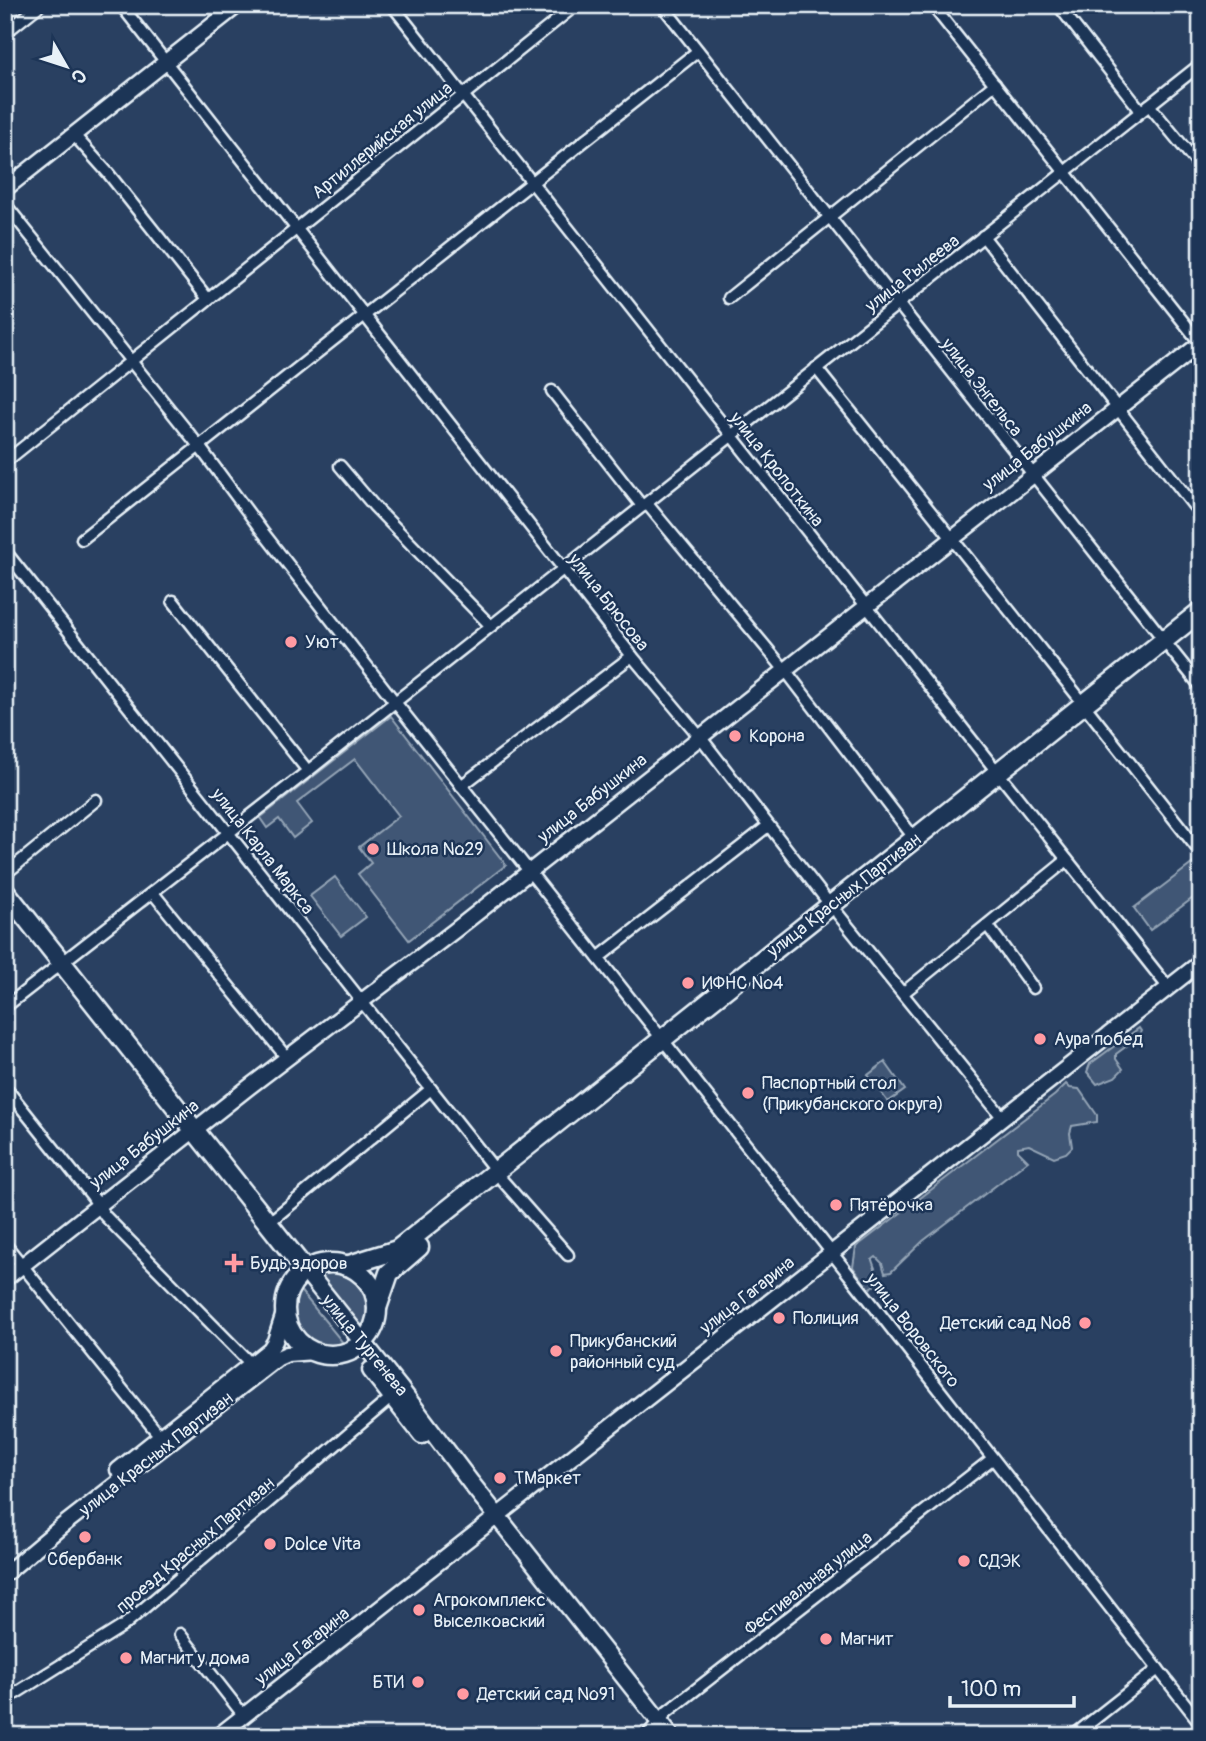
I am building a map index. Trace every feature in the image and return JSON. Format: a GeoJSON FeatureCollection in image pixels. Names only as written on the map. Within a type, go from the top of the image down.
{"type":"FeatureCollection","features":[{"type":"Feature","properties":{"kind":"highway","name":"улица Красных Партизан"},"geometry":{"type":"LineString","coordinates":[[1167,644],[1201,611]]}},
{"type":"Feature","properties":{"kind":"highway","name":"улица Красных Партизан"},"geometry":{"type":"LineString","coordinates":[[358,1345],[370,1333],[389,1273],[499,1176],[1167,644],[1201,622]]}},
{"type":"Feature","properties":{"kind":"highway","name":"улица Красных Партизан"},"geometry":{"type":"LineString","coordinates":[[834,910],[915,839],[1000,776]]}},
{"type":"Feature","properties":{"kind":"highway","name":"улица Тургенева"},"geometry":{"type":"LineString","coordinates":[[5,891],[190,1133],[302,1274]]}},
{"type":"Feature","properties":{"kind":"highway","name":"улица Тургенева"},"geometry":{"type":"LineString","coordinates":[[5,907],[59,964]]}},
{"type":"Feature","properties":{"kind":"highway","name":"улица Тургенева"},"geometry":{"type":"LineString","coordinates":[[190,1133],[266,1224],[302,1274]]}},
{"type":"Feature","properties":{"kind":"highway","name":"улица Красных Партизан"},"geometry":{"type":"LineString","coordinates":[[302,1274],[325,1264],[346,1266],[397,1250],[499,1176]]}},
{"type":"Feature","properties":{"kind":"highway"},"geometry":{"type":"LineString","coordinates":[[346,1266],[364,1278],[375,1297],[377,1308]]}},
{"type":"Feature","properties":{"kind":"highway"},"geometry":{"type":"LineString","coordinates":[[302,1274],[288,1295],[285,1310],[288,1325],[296,1338],[314,1352],[335,1355],[358,1345]]}},
{"type":"Feature","properties":{"kind":"main road","name":"улица Тургенева"},"geometry":{"type":"LineString","coordinates":[[302,1274],[358,1345],[392,1397],[495,1519]]}},
{"type":"Feature","properties":{"kind":"main road","name":"улица Тургенева"},"geometry":{"type":"LineString","coordinates":[[358,1345],[401,1390],[654,1730],[671,1736]]}},
{"type":"Feature","properties":{"kind":"street"},"geometry":{"type":"LineString","coordinates":[[5,33],[40,5]]}},
{"type":"Feature","properties":{"kind":"street","name":"улица Брюсова"},"geometry":{"type":"LineString","coordinates":[[121,5],[632,656],[700,737],[834,910],[1003,1118]]}},
{"type":"Feature","properties":{"kind":"street"},"geometry":{"type":"LineString","coordinates":[[5,189],[238,5]]}},
{"type":"Feature","properties":{"kind":"street","name":"улица Кропоткина"},"geometry":{"type":"LineString","coordinates":[[392,5],[1168,987]]}},
{"type":"Feature","properties":{"kind":"street","name":"Артиллерийская улица"},"geometry":{"type":"LineString","coordinates":[[5,462],[576,5]]}},
{"type":"Feature","properties":{"kind":"street","name":"улица Энгельса"},"geometry":{"type":"LineString","coordinates":[[662,5],[1201,687]]}},
{"type":"Feature","properties":{"kind":"street"},"geometry":{"type":"LineString","coordinates":[[932,5],[1200,343]]}},
{"type":"Feature","properties":{"kind":"street"},"geometry":{"type":"LineString","coordinates":[[1058,5],[1145,108],[1201,169]]}},
{"type":"Feature","properties":{"kind":"street"},"geometry":{"type":"LineString","coordinates":[[82,539],[698,51]]}},
{"type":"Feature","properties":{"kind":"street","name":"улица Рылеева"},"geometry":{"type":"LineString","coordinates":[[5,1007],[153,893],[1201,64]]}},
{"type":"Feature","properties":{"kind":"street"},"geometry":{"type":"LineString","coordinates":[[729,298],[995,85]]}},
{"type":"Feature","properties":{"kind":"street"},"geometry":{"type":"LineString","coordinates":[[74,135],[108,173],[208,299]]}},
{"type":"Feature","properties":{"kind":"street","name":"улица Воровского"},"geometry":{"type":"LineString","coordinates":[[5,204],[199,446],[395,702],[1201,1724]]}},
{"type":"Feature","properties":{"kind":"street"},"geometry":{"type":"LineString","coordinates":[[983,236],[1201,515]]}},
{"type":"Feature","properties":{"kind":"street","name":"улица Бабушкина"},"geometry":{"type":"LineString","coordinates":[[5,1279],[529,872],[1200,343]]}},
{"type":"Feature","properties":{"kind":"street"},"geometry":{"type":"LineString","coordinates":[[816,368],[1197,848]]}},
{"type":"Feature","properties":{"kind":"street"},"geometry":{"type":"LineString","coordinates":[[552,391],[642,506],[648,505],[785,670],[915,839]]}},
{"type":"Feature","properties":{"kind":"street"},"geometry":{"type":"LineString","coordinates":[[340,466],[383,516],[491,626]]}},
{"type":"Feature","properties":{"kind":"street","name":"улица Карла Маркса"},"geometry":{"type":"LineString","coordinates":[[5,551],[499,1176],[568,1255]]}},
{"type":"Feature","properties":{"kind":"street"},"geometry":{"type":"LineString","coordinates":[[173,601],[307,771]]}},
{"type":"Feature","properties":{"kind":"street"},"geometry":{"type":"LineString","coordinates":[[461,786],[632,656]]}},
{"type":"Feature","properties":{"kind":"street"},"geometry":{"type":"LineString","coordinates":[[5,874],[96,800]]}},
{"type":"Feature","properties":{"kind":"street"},"geometry":{"type":"LineString","coordinates":[[598,958],[768,826]]}},
{"type":"Feature","properties":{"kind":"street"},"geometry":{"type":"LineString","coordinates":[[903,993],[1068,860]]}},
{"type":"Feature","properties":{"kind":"street"},"geometry":{"type":"LineString","coordinates":[[153,893],[287,1058]]}},
{"type":"Feature","properties":{"kind":"street"},"geometry":{"type":"LineString","coordinates":[[988,926],[1033,988]]}},
{"type":"Feature","properties":{"kind":"street","name":"улица Гагарина"},"geometry":{"type":"LineString","coordinates":[[218,1736],[1201,962]]}},
{"type":"Feature","properties":{"kind":"street"},"geometry":{"type":"LineString","coordinates":[[5,1087],[105,1216],[251,1364]]}},
{"type":"Feature","properties":{"kind":"street"},"geometry":{"type":"LineString","coordinates":[[266,1224],[431,1089]]}},
{"type":"Feature","properties":{"kind":"street"},"geometry":{"type":"LineString","coordinates":[[5,1244],[155,1430]]}},
{"type":"Feature","properties":{"kind":"street","name":"улица Красных Партизан"},"geometry":{"type":"LineString","coordinates":[[5,1562],[270,1349],[285,1310]]}},
{"type":"Feature","properties":{"kind":"street","name":"улица Красных Партизан"},"geometry":{"type":"LineString","coordinates":[[5,1574],[278,1358],[288,1354],[314,1352]]}},
{"type":"Feature","properties":{"kind":"street","name":"проезд Красных Партизан"},"geometry":{"type":"LineString","coordinates":[[5,1700],[124,1626],[392,1397]]}},
{"type":"Feature","properties":{"kind":"street","name":"Фестивальная улица"},"geometry":{"type":"LineString","coordinates":[[654,1730],[992,1459]]}},
{"type":"Feature","properties":{"kind":"street"},"geometry":{"type":"LineString","coordinates":[[180,1634],[244,1716]]}},
{"type":"Feature","properties":{"kind":"street"},"geometry":{"type":"LineString","coordinates":[[1073,1736],[1158,1669]]}},
{"type":"Feature","properties":{"kind":"shaded area"},"geometry":{"type":"Polygon","coordinates":[[[391,716],[506,865],[409,940],[358,874],[371,863],[359,847],[399,816],[355,759],[297,803],[312,823],[293,838],[279,819],[267,828],[260,818],[391,716]]]}},
{"type":"Feature","properties":{"kind":"shaded area"},"geometry":{"type":"Polygon","coordinates":[[[1201,857],[1201,892],[1150,930],[1134,908],[1201,857]]]}},
{"type":"Feature","properties":{"kind":"shaded area"},"geometry":{"type":"Polygon","coordinates":[[[335,877],[366,917],[341,936],[310,896],[335,877]]]}},
{"type":"Feature","properties":{"kind":"shaded area"},"geometry":{"type":"Polygon","coordinates":[[[1139,1028],[1141,1031],[1136,1039],[1116,1054],[1116,1059],[1123,1069],[1115,1077],[1097,1084],[1087,1072],[1090,1064],[1139,1028]]]}},
{"type":"Feature","properties":{"kind":"shaded area"},"geometry":{"type":"Polygon","coordinates":[[[885,1062],[905,1090],[888,1102],[868,1075],[885,1062]]]}},
{"type":"Feature","properties":{"kind":"shaded area"},"geometry":{"type":"Polygon","coordinates":[[[1066,1084],[1070,1088],[1079,1089],[1097,1115],[1097,1122],[1072,1126],[1072,1147],[1066,1153],[1054,1157],[1029,1145],[1018,1147],[1018,1151],[1028,1161],[923,1241],[891,1272],[885,1273],[882,1263],[876,1257],[872,1260],[880,1282],[869,1289],[853,1267],[856,1247],[1066,1084]]]}},
{"type":"Feature","properties":{"kind":"shaded area"},"geometry":{"type":"Polygon","coordinates":[[[325,1272],[348,1277],[362,1290],[367,1309],[360,1331],[316,1274],[325,1272]]]}},
{"type":"Feature","properties":{"kind":"shaded area"},"geometry":{"type":"Polygon","coordinates":[[[299,1289],[344,1344],[319,1344],[301,1332],[294,1313],[299,1289]]]}},
{"type":"Feature","properties":{"kind":"place","name":"Уют"},"geometry":{"type":"Point","coordinates":[291,642]}},
{"type":"Feature","properties":{"kind":"place","name":"Корона"},"geometry":{"type":"Point","coordinates":[735,736]}},
{"type":"Feature","properties":{"kind":"place","name":"Школа №29"},"geometry":{"type":"Point","coordinates":[373,849]}},
{"type":"Feature","properties":{"kind":"place","name":"ИФНС №4"},"geometry":{"type":"Point","coordinates":[688,983]}},
{"type":"Feature","properties":{"kind":"place","name":"Аура побед"},"geometry":{"type":"Point","coordinates":[1040,1039]}},
{"type":"Feature","properties":{"kind":"place","name":"Паспортный стол (Прикубанского округа)"},"geometry":{"type":"Point","coordinates":[748,1093]}},
{"type":"Feature","properties":{"kind":"place","name":"Пятёрочка"},"geometry":{"type":"Point","coordinates":[836,1205]}},
{"type":"Feature","properties":{"kind":"place","name":"Будь здоров"},"geometry":{"type":"Point","coordinates":[234,1263]}},
{"type":"Feature","properties":{"kind":"place","name":"Полиция"},"geometry":{"type":"Point","coordinates":[779,1318]}},
{"type":"Feature","properties":{"kind":"place","name":"Детский сад №8"},"geometry":{"type":"Point","coordinates":[1085,1323]}},
{"type":"Feature","properties":{"kind":"place","name":"Прикубанский районный суд"},"geometry":{"type":"Point","coordinates":[556,1351]}},
{"type":"Feature","properties":{"kind":"place","name":"ТМаркет"},"geometry":{"type":"Point","coordinates":[500,1478]}},
{"type":"Feature","properties":{"kind":"place","name":"Сбербанк"},"geometry":{"type":"Point","coordinates":[85,1537]}},
{"type":"Feature","properties":{"kind":"place","name":"Dolce Vita"},"geometry":{"type":"Point","coordinates":[270,1544]}},
{"type":"Feature","properties":{"kind":"place","name":"СДЭК"},"geometry":{"type":"Point","coordinates":[964,1561]}},
{"type":"Feature","properties":{"kind":"place","name":"Агрокомплекс Выселковский"},"geometry":{"type":"Point","coordinates":[419,1610]}},
{"type":"Feature","properties":{"kind":"place","name":"Магнит"},"geometry":{"type":"Point","coordinates":[826,1639]}},
{"type":"Feature","properties":{"kind":"place","name":"Магнит у дома"},"geometry":{"type":"Point","coordinates":[126,1658]}},
{"type":"Feature","properties":{"kind":"place","name":"БТИ"},"geometry":{"type":"Point","coordinates":[418,1682]}},
{"type":"Feature","properties":{"kind":"place","name":"Детский сад №91"},"geometry":{"type":"Point","coordinates":[463,1694]}}]}
